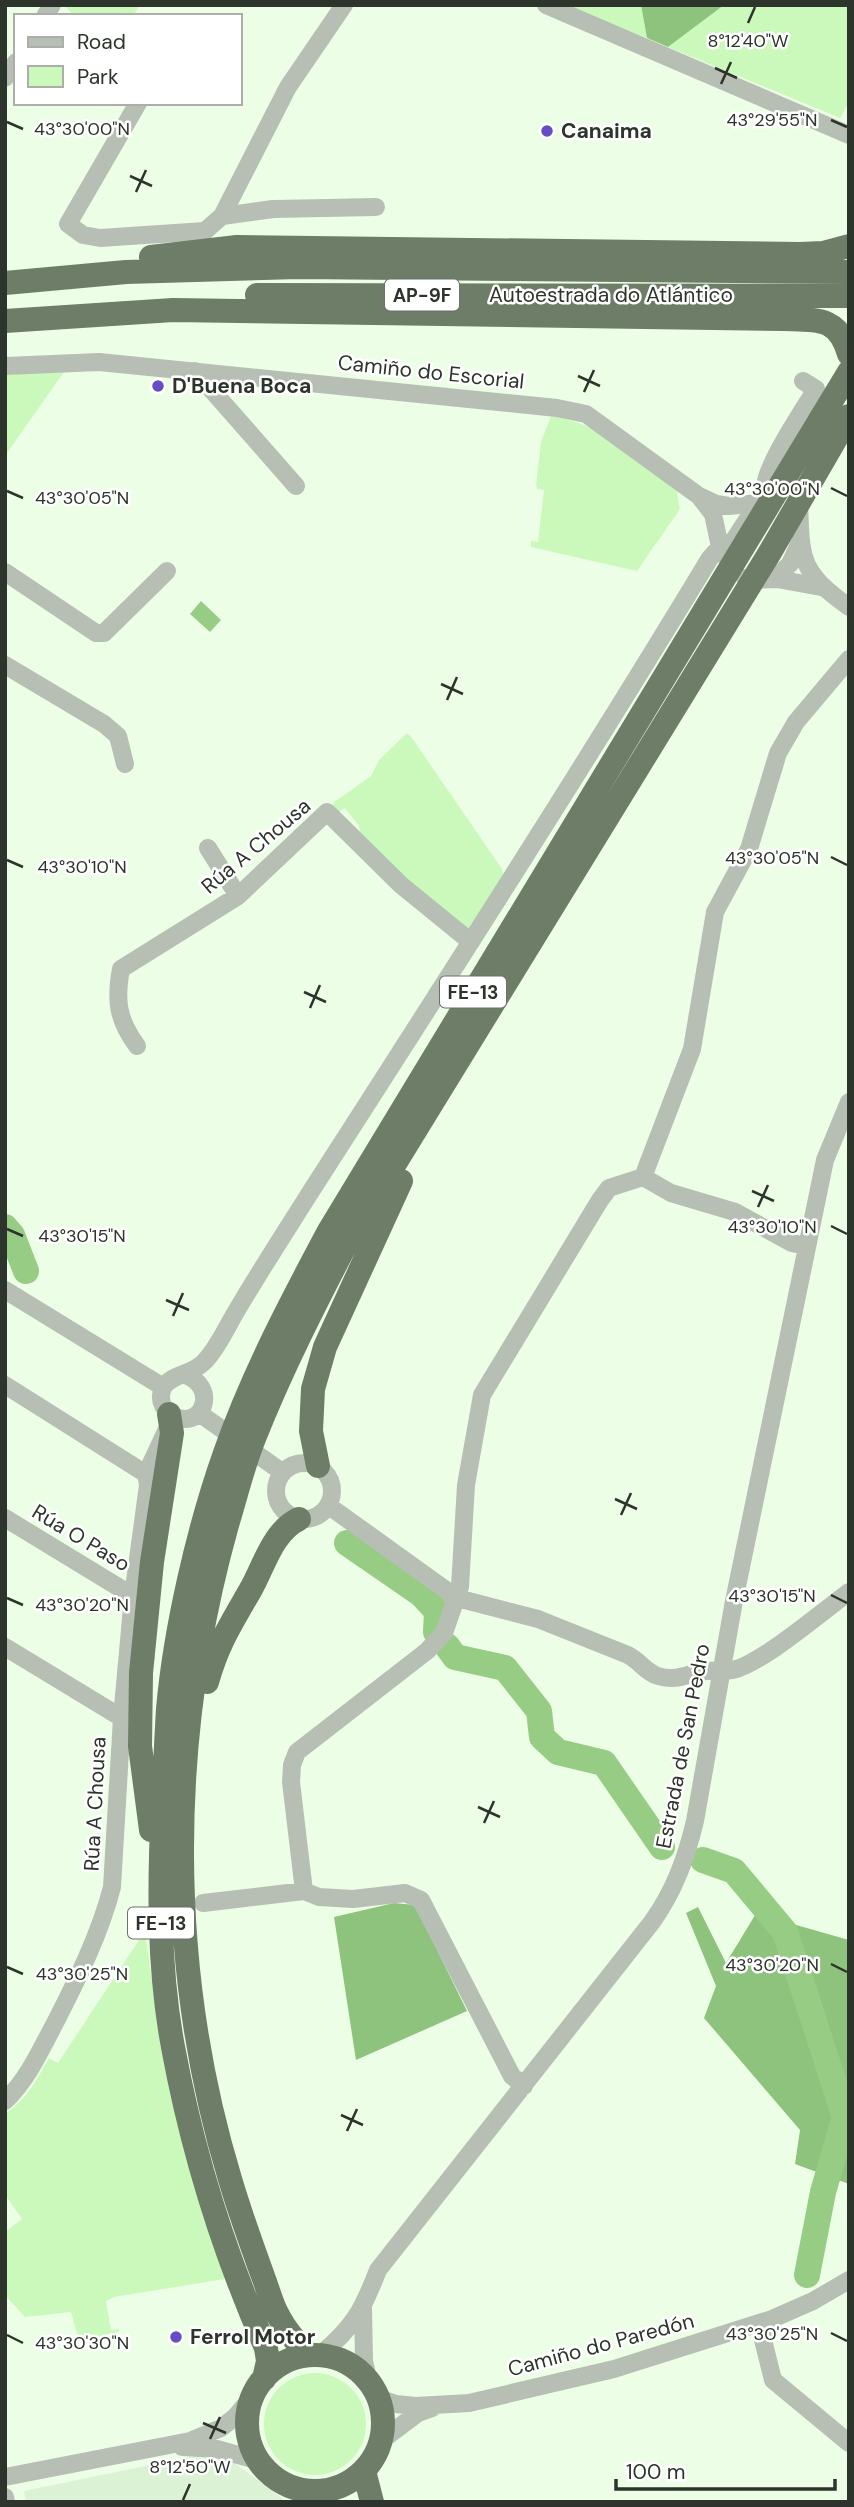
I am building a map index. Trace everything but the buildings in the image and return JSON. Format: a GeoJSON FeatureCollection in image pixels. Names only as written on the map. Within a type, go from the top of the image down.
{"type":"FeatureCollection","features":[{"type":"Feature","properties":{"kind":"highway"},"geometry":{"type":"LineString","coordinates":[[10,282],[88,264],[237,247],[800,254],[823,253],[849,246]]}},
{"type":"Feature","properties":{"kind":"highway","name":"Autoestrada do Atlántico"},"geometry":{"type":"LineString","coordinates":[[10,282],[126,272],[298,267],[846,284]]}},
{"type":"Feature","properties":{"kind":"highway","name":"Autoestrada do Atlántico"},"geometry":{"type":"LineString","coordinates":[[5,313],[71,303],[177,295],[846,284]]}},
{"type":"Feature","properties":{"kind":"highway"},"geometry":{"type":"LineString","coordinates":[[5,321],[173,310],[849,323]]}},
{"type":"Feature","properties":{"kind":"highway"},"geometry":{"type":"LineString","coordinates":[[824,321],[845,341],[849,354]]}},
{"type":"Feature","properties":{"kind":"highway","name":"FE-13"},"geometry":{"type":"LineString","coordinates":[[256,2460],[246,2428],[248,2405],[268,2361],[267,2348],[222,2234],[195,2140],[173,2046],[162,1953],[160,1866],[168,1707],[182,1619],[198,1546],[234,1462],[271,1339],[329,1231],[723,550],[849,372]]}},
{"type":"Feature","properties":{"kind":"highway","name":"FE-13"},"geometry":{"type":"LineString","coordinates":[[244,1432],[293,1346],[348,1240],[455,1065],[763,580],[799,500],[849,416]]}},
{"type":"Feature","properties":{"kind":"highway"},"geometry":{"type":"LineString","coordinates":[[318,1466],[311,1431],[313,1389],[325,1347],[455,1065]]}},
{"type":"Feature","properties":{"kind":"highway"},"geometry":{"type":"LineString","coordinates":[[160,1866],[149,1823],[139,1746],[141,1673],[152,1562],[172,1433],[170,1419]]}},
{"type":"Feature","properties":{"kind":"highway","name":"FE-13"},"geometry":{"type":"LineString","coordinates":[[234,1462],[219,1556],[202,1625],[183,1799],[180,1851],[197,2043],[216,2132],[245,2228],[278,2316],[296,2342],[314,2354],[356,2368],[374,2389]]}},
{"type":"Feature","properties":{"kind":"highway"},"geometry":{"type":"LineString","coordinates":[[183,1799],[199,1748],[207,1683],[218,1647],[280,1533],[299,1519]]}},
{"type":"Feature","properties":{"kind":"highway"},"geometry":{"type":"LineString","coordinates":[[258,2388],[275,2368],[288,2360],[314,2354]]}},
{"type":"Feature","properties":{"kind":"highway"},"geometry":{"type":"LineString","coordinates":[[256,2460],[268,2474],[285,2485],[324,2497],[348,2483],[364,2470],[382,2440],[385,2423],[374,2389]]}},
{"type":"Feature","properties":{"kind":"highway"},"geometry":{"type":"LineString","coordinates":[[364,2470],[372,2502]]}},
{"type":"Feature","properties":{"kind":"street"},"geometry":{"type":"LineString","coordinates":[[137,105],[68,223],[83,235],[100,238],[205,231],[222,216],[288,87],[344,5]]}},
{"type":"Feature","properties":{"kind":"street"},"geometry":{"type":"LineString","coordinates":[[546,5],[849,135]]}},
{"type":"Feature","properties":{"kind":"street"},"geometry":{"type":"LineString","coordinates":[[222,216],[273,209],[376,207]]}},
{"type":"Feature","properties":{"kind":"street","name":"Camiño do Escorial"},"geometry":{"type":"LineString","coordinates":[[5,366],[99,362],[556,408],[586,414],[699,496]]}},
{"type":"Feature","properties":{"kind":"street"},"geometry":{"type":"LineString","coordinates":[[195,371],[296,486]]}},
{"type":"Feature","properties":{"kind":"street"},"geometry":{"type":"LineString","coordinates":[[723,550],[722,521],[737,506],[768,487],[816,389],[803,381]]}},
{"type":"Feature","properties":{"kind":"street"},"geometry":{"type":"LineString","coordinates":[[699,496],[716,504],[737,506],[768,487]]}},
{"type":"Feature","properties":{"kind":"street"},"geometry":{"type":"LineString","coordinates":[[699,496],[713,514],[723,550],[739,577],[821,587]]}},
{"type":"Feature","properties":{"kind":"street"},"geometry":{"type":"LineString","coordinates":[[799,500],[801,540],[809,573],[821,587],[849,607]]}},
{"type":"Feature","properties":{"kind":"street"},"geometry":{"type":"LineString","coordinates":[[763,580],[790,564],[801,540]]}},
{"type":"Feature","properties":{"kind":"street"},"geometry":{"type":"LineString","coordinates":[[185,1375],[195,1378],[202,1385],[204,1404],[199,1413],[191,1418],[170,1419],[161,1402],[163,1387],[174,1377],[185,1375],[205,1361],[471,942],[710,558],[723,550]]}},
{"type":"Feature","properties":{"kind":"street"},"geometry":{"type":"LineString","coordinates":[[5,572],[96,633],[104,633],[167,571]]}},
{"type":"Feature","properties":{"kind":"street"},"geometry":{"type":"LineString","coordinates":[[643,1177],[692,1049],[715,912],[750,849],[778,753],[796,722],[849,659]]}},
{"type":"Feature","properties":{"kind":"street"},"geometry":{"type":"LineString","coordinates":[[5,665],[104,724],[118,736],[125,764]]}},
{"type":"Feature","properties":{"kind":"street","name":"Rúa A Chousa"},"geometry":{"type":"LineString","coordinates":[[137,1046],[124,1028],[116,994],[121,969],[238,896],[327,812],[401,885],[471,942]]}},
{"type":"Feature","properties":{"kind":"street"},"geometry":{"type":"LineString","coordinates":[[208,848],[238,896]]}},
{"type":"Feature","properties":{"kind":"street","name":"Estrada de San Pedro"},"geometry":{"type":"LineString","coordinates":[[363,2308],[378,2270],[652,1922],[674,1888],[689,1848],[695,1821],[721,1671],[825,1160],[849,1102]]}},
{"type":"Feature","properties":{"kind":"street"},"geometry":{"type":"LineString","coordinates":[[304,1891],[291,1782],[292,1765],[298,1752],[427,1651],[444,1633],[460,1587],[466,1485],[482,1395],[609,1188],[643,1177],[671,1194],[735,1212],[792,1243],[806,1246]]}},
{"type":"Feature","properties":{"kind":"street"},"geometry":{"type":"LineString","coordinates":[[5,1290],[163,1387]]}},
{"type":"Feature","properties":{"kind":"street"},"geometry":{"type":"LineString","coordinates":[[5,1385],[147,1479]]}},
{"type":"Feature","properties":{"kind":"street"},"geometry":{"type":"LineString","coordinates":[[199,1413],[282,1472]]}},
{"type":"Feature","properties":{"kind":"street","name":"Rúa A Chousa"},"geometry":{"type":"LineString","coordinates":[[5,2101],[28,2074],[68,1996],[106,1912],[113,1887],[122,1718],[147,1479],[170,1419]]}},
{"type":"Feature","properties":{"kind":"street"},"geometry":{"type":"LineString","coordinates":[[305,1462],[318,1466],[327,1473],[332,1484],[329,1506],[311,1519],[290,1516],[279,1506],[275,1494],[282,1472],[290,1466],[305,1462]]}},
{"type":"Feature","properties":{"kind":"street"},"geometry":{"type":"LineString","coordinates":[[329,1506],[457,1598],[538,1619],[635,1658],[644,1670],[659,1677],[676,1679],[706,1671],[735,1670],[758,1659],[849,1592]]}},
{"type":"Feature","properties":{"kind":"street","name":"Rúa O Paso"},"geometry":{"type":"LineString","coordinates":[[5,1518],[133,1596]]}},
{"type":"Feature","properties":{"kind":"street"},"geometry":{"type":"LineString","coordinates":[[5,1647],[122,1718]]}},
{"type":"Feature","properties":{"kind":"street"},"geometry":{"type":"LineString","coordinates":[[203,1903],[304,1891],[319,1897],[353,1899],[405,1893],[421,1900],[512,2076],[524,2086]]}},
{"type":"Feature","properties":{"kind":"street","name":"Camiño do Paredón"},"geometry":{"type":"LineString","coordinates":[[437,2406],[469,2403],[614,2369],[772,2319],[813,2301],[849,2280]]}},
{"type":"Feature","properties":{"kind":"street"},"geometry":{"type":"LineString","coordinates":[[314,2354],[337,2341],[363,2308]]}},
{"type":"Feature","properties":{"kind":"street"},"geometry":{"type":"LineString","coordinates":[[363,2308],[364,2361],[374,2389],[396,2404],[437,2406]]}},
{"type":"Feature","properties":{"kind":"street"},"geometry":{"type":"LineString","coordinates":[[772,2319],[762,2340],[772,2380],[849,2443]]}},
{"type":"Feature","properties":{"kind":"street"},"geometry":{"type":"LineString","coordinates":[[5,2477],[190,2441],[221,2428],[235,2417],[258,2388]]}},
{"type":"Feature","properties":{"kind":"street"},"geometry":{"type":"LineString","coordinates":[[382,2440],[418,2413],[437,2406]]}},
{"type":"Feature","properties":{"kind":"street"},"geometry":{"type":"LineString","coordinates":[[168,2446],[217,2449],[256,2460]]}},
{"type":"Feature","properties":{"kind":"shaded area"},"geometry":{"type":"Polygon","coordinates":[[[641,5],[724,5],[668,47],[647,38],[641,5]]]}},
{"type":"Feature","properties":{"kind":"shaded area"},"geometry":{"type":"Polygon","coordinates":[[[201,601],[221,620],[210,632],[190,614],[201,601]]]}},
{"type":"Feature","properties":{"kind":"shaded area"},"geometry":{"type":"Polygon","coordinates":[[[763,1902],[782,1921],[849,1940],[849,2184],[795,2164],[800,2130],[704,2018],[716,1986],[686,1913],[698,1907],[726,1963],[763,1902]]]}},
{"type":"Feature","properties":{"kind":"shaded area"},"geometry":{"type":"Polygon","coordinates":[[[394,1903],[415,1905],[467,2011],[356,2060],[334,1917],[394,1903]]]}},
{"type":"Feature","properties":{"kind":"shaded area"},"geometry":{"type":"Polygon","coordinates":[[[189,2457],[229,2459],[287,2502],[26,2502],[24,2491],[189,2457]]]}},
{"type":"Feature","properties":{"kind":"green space"},"geometry":{"type":"Polygon","coordinates":[[[64,5],[140,5],[134,14],[72,14],[64,5]]]}},
{"type":"Feature","properties":{"kind":"green space"},"geometry":{"type":"Polygon","coordinates":[[[566,5],[641,5],[647,38],[566,5]]]}},
{"type":"Feature","properties":{"kind":"green space"},"geometry":{"type":"Polygon","coordinates":[[[724,5],[849,5],[849,102],[840,118],[668,47],[724,5]]]}},
{"type":"Feature","properties":{"kind":"green space"},"geometry":{"type":"Polygon","coordinates":[[[66,369],[5,456],[5,373],[66,369]]]}},
{"type":"Feature","properties":{"kind":"green space"},"geometry":{"type":"Polygon","coordinates":[[[551,416],[587,426],[603,435],[679,490],[677,493],[680,509],[637,571],[531,547],[531,541],[538,542],[544,490],[537,489],[536,484],[541,442],[551,416]]]}},
{"type":"Feature","properties":{"kind":"green space"},"geometry":{"type":"Polygon","coordinates":[[[406,734],[410,735],[502,869],[504,877],[473,927],[466,929],[362,842],[359,826],[345,808],[336,814],[333,803],[371,776],[379,760],[406,734]]]}},
{"type":"Feature","properties":{"kind":"green space"},"geometry":{"type":"Polygon","coordinates":[[[145,1931],[161,2049],[225,2279],[114,2297],[106,2301],[111,2330],[119,2329],[119,2332],[79,2341],[71,2312],[25,2317],[5,2295],[5,2232],[22,2219],[5,2195],[5,2113],[25,2096],[49,2058],[58,2063],[145,1931]]]}},
{"type":"Feature","properties":{"kind":"green space"},"geometry":{"type":"Polygon","coordinates":[[[315,2373],[334,2377],[351,2388],[362,2405],[366,2424],[362,2443],[351,2460],[334,2471],[315,2475],[296,2471],[279,2460],[268,2443],[264,2424],[268,2405],[279,2388],[296,2377],[315,2373]]]}},
{"type":"Feature","properties":{"kind":"waterway"},"geometry":{"type":"LineString","coordinates":[[5,1227],[12,1235],[26,1271]]}},
{"type":"Feature","properties":{"kind":"waterway"},"geometry":{"type":"LineString","coordinates":[[347,1543],[421,1594],[437,1611],[436,1632]]}},
{"type":"Feature","properties":{"kind":"waterway"},"geometry":{"type":"LineString","coordinates":[[447,1646],[455,1657],[505,1668],[539,1711],[542,1737],[558,1752],[604,1763],[662,1847]]}},
{"type":"Feature","properties":{"kind":"waterway"},"geometry":{"type":"LineString","coordinates":[[703,1860],[734,1871],[785,1932],[845,2117],[823,2192],[807,2275]]}},
{"type":"Feature","properties":{"kind":"place","name":"Canaima"},"geometry":{"type":"Point","coordinates":[547,131]}},
{"type":"Feature","properties":{"kind":"place","name":"D'Buena Boca"},"geometry":{"type":"Point","coordinates":[158,386]}},
{"type":"Feature","properties":{"kind":"place","name":"Ferrol Motor"},"geometry":{"type":"Point","coordinates":[176,2337]}}]}
